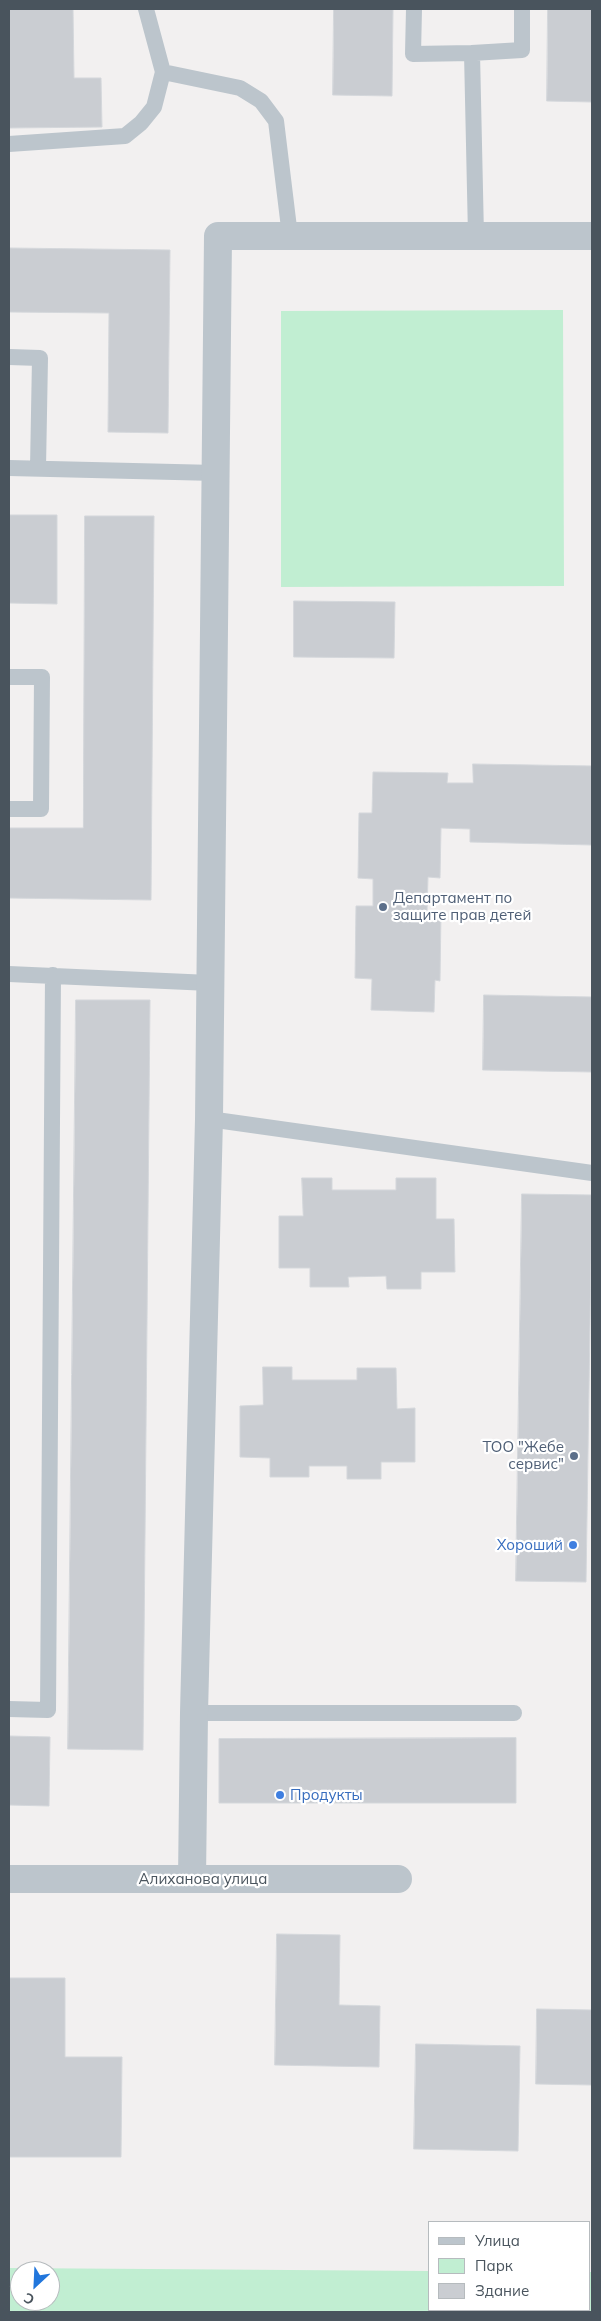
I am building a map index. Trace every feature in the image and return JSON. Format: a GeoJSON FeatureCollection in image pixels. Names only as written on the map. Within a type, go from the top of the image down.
{"type":"FeatureCollection","features":[{"type":"Feature","properties":{"kind":"street"},"geometry":{"type":"LineString","coordinates":[[192,1879],[194,1713],[209,1119],[218,236],[592,236]]}},
{"type":"Feature","properties":{"kind":"street","name":"Алиханова улица"},"geometry":{"type":"LineString","coordinates":[[9,1879],[398,1879]]}},
{"type":"Feature","properties":{"kind":"lane"},"geometry":{"type":"LineString","coordinates":[[9,144],[125,136],[141,123],[154,107],[163,72],[146,9]]}},
{"type":"Feature","properties":{"kind":"lane"},"geometry":{"type":"LineString","coordinates":[[414,9],[413,54],[522,50],[522,9]]}},
{"type":"Feature","properties":{"kind":"lane"},"geometry":{"type":"LineString","coordinates":[[472,52],[476,236]]}},
{"type":"Feature","properties":{"kind":"lane"},"geometry":{"type":"LineString","coordinates":[[163,72],[240,88],[261,101],[276,121],[290,236]]}},
{"type":"Feature","properties":{"kind":"lane"},"geometry":{"type":"LineString","coordinates":[[9,357],[40,358],[38,468]]}},
{"type":"Feature","properties":{"kind":"lane"},"geometry":{"type":"LineString","coordinates":[[9,468],[216,473]]}},
{"type":"Feature","properties":{"kind":"lane"},"geometry":{"type":"LineString","coordinates":[[9,676],[42,677],[41,809],[9,809]]}},
{"type":"Feature","properties":{"kind":"lane"},"geometry":{"type":"LineString","coordinates":[[9,974],[210,983]]}},
{"type":"Feature","properties":{"kind":"lane"},"geometry":{"type":"LineString","coordinates":[[9,1710],[48,1710],[53,975]]}},
{"type":"Feature","properties":{"kind":"lane"},"geometry":{"type":"LineString","coordinates":[[209,1119],[592,1172]]}},
{"type":"Feature","properties":{"kind":"lane"},"geometry":{"type":"LineString","coordinates":[[194,1713],[514,1713]]}},
{"type":"Feature","properties":{"kind":"green space"},"geometry":{"type":"Polygon","coordinates":[[[563,310],[564,586],[281,587],[281,311],[563,310]]]}},
{"type":"Feature","properties":{"kind":"green space"},"geometry":{"type":"Polygon","coordinates":[[[9,2268],[10,2311],[60,2311],[60,2268],[428,2271],[428,2311],[591,2311],[592,2272],[592,2312],[9,2312],[9,2268]]]}},
{"type":"Feature","properties":{"kind":"building"},"geometry":{"type":"Polygon","coordinates":[[[9,9],[73,9],[74,78],[101,78],[102,127],[9,128],[9,9]]]}},
{"type":"Feature","properties":{"kind":"building"},"geometry":{"type":"Polygon","coordinates":[[[334,9],[393,9],[392,96],[333,95],[334,9]]]}},
{"type":"Feature","properties":{"kind":"building"},"geometry":{"type":"Polygon","coordinates":[[[548,9],[592,9],[592,102],[547,101],[548,9]]]}},
{"type":"Feature","properties":{"kind":"building"},"geometry":{"type":"Polygon","coordinates":[[[9,248],[170,250],[168,433],[108,432],[109,313],[9,312],[9,248]]]}},
{"type":"Feature","properties":{"kind":"building"},"geometry":{"type":"Polygon","coordinates":[[[9,515],[57,515],[57,604],[9,603],[9,515]]]}},
{"type":"Feature","properties":{"kind":"building"},"geometry":{"type":"Polygon","coordinates":[[[85,516],[154,516],[151,900],[9,898],[9,828],[83,828],[85,516]]]}},
{"type":"Feature","properties":{"kind":"building"},"geometry":{"type":"Polygon","coordinates":[[[294,601],[395,602],[394,658],[294,657],[294,601]]]}},
{"type":"Feature","properties":{"kind":"building"},"geometry":{"type":"Polygon","coordinates":[[[473,764],[592,766],[592,845],[470,842],[470,829],[441,828],[440,878],[428,877],[427,911],[441,911],[440,981],[435,980],[434,1012],[371,1010],[372,979],[355,978],[356,906],[373,906],[373,879],[358,878],[359,813],[372,813],[373,772],[448,773],[447,783],[473,783],[473,764]]]}},
{"type":"Feature","properties":{"kind":"building"},"geometry":{"type":"Polygon","coordinates":[[[484,995],[592,997],[592,1072],[483,1070],[484,995]]]}},
{"type":"Feature","properties":{"kind":"building"},"geometry":{"type":"Polygon","coordinates":[[[76,1000],[150,1000],[143,1750],[68,1749],[76,1000]]]}},
{"type":"Feature","properties":{"kind":"building"},"geometry":{"type":"Polygon","coordinates":[[[302,1178],[332,1178],[332,1190],[396,1190],[396,1178],[436,1178],[436,1219],[454,1219],[455,1272],[421,1272],[421,1289],[387,1289],[386,1276],[348,1277],[349,1287],[310,1287],[310,1268],[279,1268],[279,1216],[303,1216],[302,1178]]]}},
{"type":"Feature","properties":{"kind":"building"},"geometry":{"type":"Polygon","coordinates":[[[522,1194],[592,1195],[586,1582],[516,1581],[522,1194]]]}},
{"type":"Feature","properties":{"kind":"building"},"geometry":{"type":"Polygon","coordinates":[[[263,1367],[292,1367],[292,1380],[357,1380],[357,1368],[396,1368],[397,1409],[415,1408],[415,1462],[381,1462],[381,1479],[347,1479],[347,1466],[309,1466],[309,1477],[270,1477],[270,1458],[240,1457],[240,1406],[263,1405],[263,1367]]]}},
{"type":"Feature","properties":{"kind":"building"},"geometry":{"type":"Polygon","coordinates":[[[9,1736],[50,1737],[49,1806],[9,1805],[9,1736]]]}},
{"type":"Feature","properties":{"kind":"building"},"geometry":{"type":"Polygon","coordinates":[[[516,1738],[516,1803],[219,1803],[219,1739],[516,1738]]]}},
{"type":"Feature","properties":{"kind":"building"},"geometry":{"type":"Polygon","coordinates":[[[277,1934],[340,1935],[339,2005],[380,2006],[379,2067],[275,2065],[277,1934]]]}},
{"type":"Feature","properties":{"kind":"building"},"geometry":{"type":"Polygon","coordinates":[[[9,1978],[65,1978],[65,2057],[122,2057],[121,2157],[9,2157],[9,1978]]]}},
{"type":"Feature","properties":{"kind":"building"},"geometry":{"type":"Polygon","coordinates":[[[537,2009],[592,2010],[592,2085],[536,2084],[537,2009]]]}},
{"type":"Feature","properties":{"kind":"building"},"geometry":{"type":"Polygon","coordinates":[[[416,2044],[520,2046],[518,2151],[414,2149],[416,2044]]]}},
{"type":"Feature","properties":{"kind":"place","name":"Департамент по защите прав детей"},"geometry":{"type":"Point","coordinates":[383,907]}},
{"type":"Feature","properties":{"kind":"place","name":"ТОО \"Жебе сервис\""},"geometry":{"type":"Point","coordinates":[574,1456]}},
{"type":"Feature","properties":{"kind":"place","name":"Хороший"},"geometry":{"type":"Point","coordinates":[573,1545]}},
{"type":"Feature","properties":{"kind":"place","name":"Продукты"},"geometry":{"type":"Point","coordinates":[280,1795]}}]}
